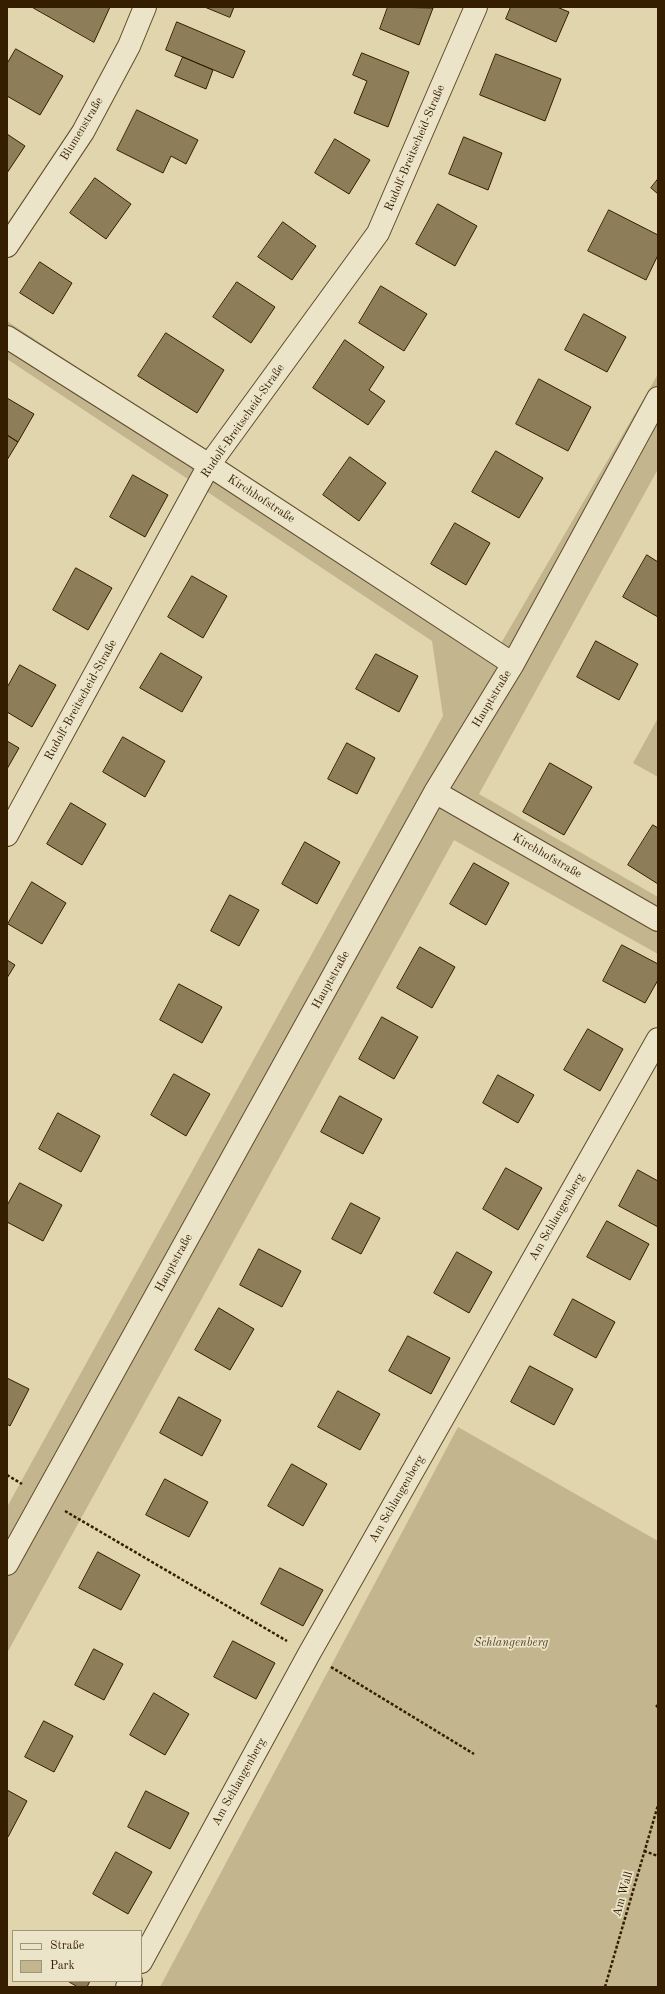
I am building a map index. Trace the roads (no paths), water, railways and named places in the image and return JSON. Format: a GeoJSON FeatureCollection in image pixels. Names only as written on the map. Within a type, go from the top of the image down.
{"type":"FeatureCollection","features":[{"type":"Feature","properties":{"kind":"street","name":"Blumenstraße"},"geometry":{"type":"LineString","coordinates":[[7,246],[83,132],[128,46],[145,7]]}},
{"type":"Feature","properties":{"kind":"street","name":"Rudolf-Breitscheid-Straße"},"geometry":{"type":"LineString","coordinates":[[7,835],[210,465],[378,233],[476,7]]}},
{"type":"Feature","properties":{"kind":"street","name":"Kirchhofstraße"},"geometry":{"type":"LineString","coordinates":[[7,337],[210,465],[513,664]]}},
{"type":"Feature","properties":{"kind":"street","name":"Hauptstraße"},"geometry":{"type":"LineString","coordinates":[[7,1564],[435,792],[513,664],[658,398]]}},
{"type":"Feature","properties":{"kind":"street","name":"Kirchhofstraße"},"geometry":{"type":"LineString","coordinates":[[435,792],[658,920]]}},
{"type":"Feature","properties":{"kind":"street","name":"Am Schlangenberg"},"geometry":{"type":"LineString","coordinates":[[142,1960],[309,1654],[658,1039]]}},
{"type":"Feature","properties":{"kind":"park label","name":"Schlangenberg"},"geometry":{"type":"Point","coordinates":[511,1643]}}]}
